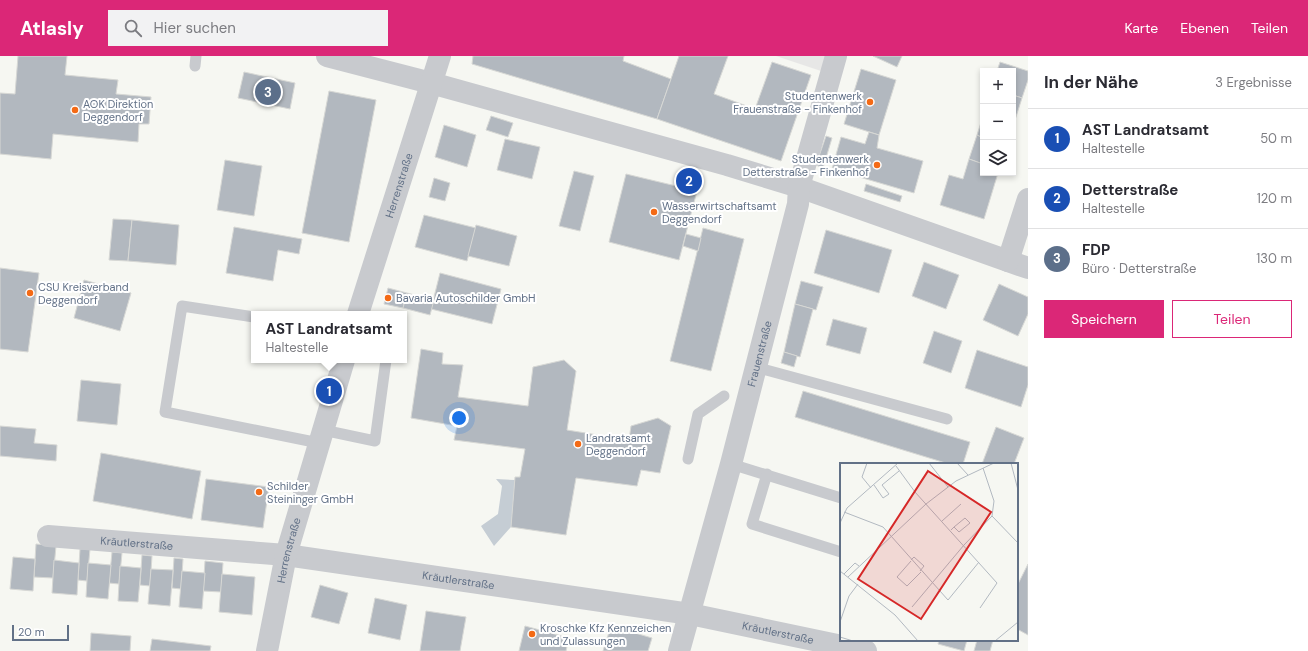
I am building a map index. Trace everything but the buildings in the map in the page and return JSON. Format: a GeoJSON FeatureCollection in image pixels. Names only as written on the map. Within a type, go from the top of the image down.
{"type":"FeatureCollection","features":[{"type":"Feature","properties":{"kind":"street"},"geometry":{"type":"LineString","coordinates":[[327,56],[719,162],[799,186],[1018,264],[1028,199]]}},
{"type":"Feature","properties":{"kind":"street","name":"Herrenstraße"},"geometry":{"type":"LineString","coordinates":[[359,311],[440,56]]}},
{"type":"Feature","properties":{"kind":"street","name":"Frauenstraße"},"geometry":{"type":"LineString","coordinates":[[679,651],[731,464],[798,204],[799,186],[835,57]]}},
{"type":"Feature","properties":{"kind":"street","name":"Herrenstraße"},"geometry":{"type":"LineString","coordinates":[[267,651],[286,555],[343,363]]}},
{"type":"Feature","properties":{"kind":"street","name":"Kräutlerstraße"},"geometry":{"type":"LineString","coordinates":[[48,536],[286,555],[690,614],[866,651]]}},
{"type":"Feature","properties":{"kind":"lane"},"geometry":{"type":"LineString","coordinates":[[251,317],[182,306],[165,412],[321,437],[375,441],[386,363]]}},
{"type":"Feature","properties":{"kind":"lane"},"geometry":{"type":"LineString","coordinates":[[755,367],[947,418]]}},
{"type":"Feature","properties":{"kind":"lane"},"geometry":{"type":"LineString","coordinates":[[688,458],[698,414],[724,396]]}},
{"type":"Feature","properties":{"kind":"lane"},"geometry":{"type":"LineString","coordinates":[[731,464],[840,498]]}},
{"type":"Feature","properties":{"kind":"lane"},"geometry":{"type":"LineString","coordinates":[[767,474],[752,524],[840,552]]}},
{"type":"Feature","properties":{"kind":"shaded area"},"geometry":{"type":"Polygon","coordinates":[[[776,56],[827,56],[821,71],[776,56]]]}},
{"type":"Feature","properties":{"kind":"shaded area"},"geometry":{"type":"Polygon","coordinates":[[[496,479],[515,480],[511,527],[494,546],[481,526],[498,514],[502,486],[496,479]]]}},
{"type":"Feature","properties":{"kind":"place","name":"FDP"},"geometry":{"type":"Point","coordinates":[268,92]}},
{"type":"Feature","properties":{"kind":"place","name":"Studentenwerk Frauenstraße - Finkenhof"},"geometry":{"type":"Point","coordinates":[870,102]}},
{"type":"Feature","properties":{"kind":"place","name":"AOK Direktion Deggendorf"},"geometry":{"type":"Point","coordinates":[75,110]}},
{"type":"Feature","properties":{"kind":"place","name":"Studentenwerk Detterstraße - Finkenhof"},"geometry":{"type":"Point","coordinates":[877,165]}},
{"type":"Feature","properties":{"kind":"place","name":"Detterstraße"},"geometry":{"type":"Point","coordinates":[689,181]}},
{"type":"Feature","properties":{"kind":"place","name":"Wasserwirtschaftsamt Deggendorf"},"geometry":{"type":"Point","coordinates":[654,212]}},
{"type":"Feature","properties":{"kind":"place","name":"CSU Kreisverband Deggendorf"},"geometry":{"type":"Point","coordinates":[30,293]}},
{"type":"Feature","properties":{"kind":"place","name":"Bavaria Autoschilder GmbH"},"geometry":{"type":"Point","coordinates":[388,298]}},
{"type":"Feature","properties":{"kind":"place","name":"AST Landratsamt"},"geometry":{"type":"Point","coordinates":[329,391]}},
{"type":"Feature","properties":{"kind":"place","name":"Landratsamt Deggendorf"},"geometry":{"type":"Point","coordinates":[578,444]}},
{"type":"Feature","properties":{"kind":"place","name":"Schilder Steininger GmbH"},"geometry":{"type":"Point","coordinates":[259,492]}},
{"type":"Feature","properties":{"kind":"place","name":"Kroschke Kfz Kennzeichen und Zulassungen"},"geometry":{"type":"Point","coordinates":[532,634]}}]}
